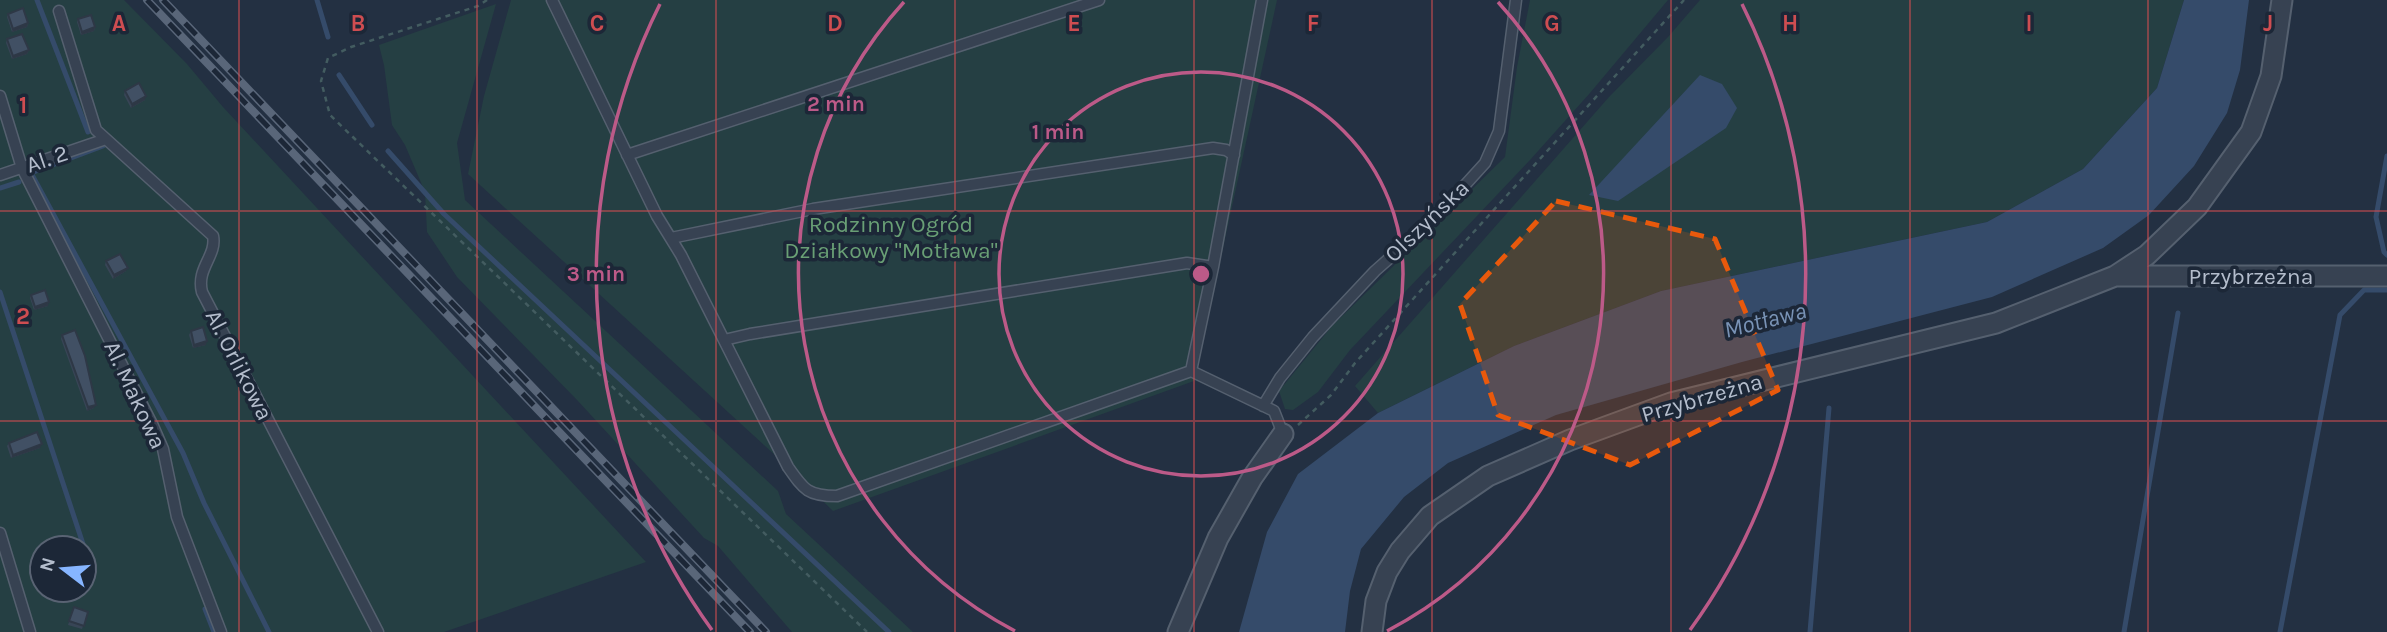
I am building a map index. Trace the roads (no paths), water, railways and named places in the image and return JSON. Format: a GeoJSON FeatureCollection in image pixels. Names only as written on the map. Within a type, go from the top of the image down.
{"type":"FeatureCollection","features":[{"type":"Feature","properties":{"kind":"street","name":"Przybrzeżna"},"geometry":{"type":"LineString","coordinates":[[1372,632],[1376,601],[1387,572],[1400,551],[1430,516],[1488,476],[1570,440],[1671,403],[1996,323],[2115,276],[2147,255],[2197,207],[2251,132],[2271,76],[2282,0]]}},
{"type":"Feature","properties":{"kind":"street","name":"Przybrzeżna"},"geometry":{"type":"LineString","coordinates":[[2115,276],[2387,276]]}},
{"type":"Feature","properties":{"kind":"street"},"geometry":{"type":"LineString","coordinates":[[1178,632],[1218,538],[1252,478],[1283,434]]}},
{"type":"Feature","properties":{"kind":"lane"},"geometry":{"type":"LineString","coordinates":[[552,0],[627,155],[788,467],[803,489],[818,496],[837,496],[1194,372],[1274,411],[1283,434]]}},
{"type":"Feature","properties":{"kind":"lane"},"geometry":{"type":"LineString","coordinates":[[627,155],[1099,0]]}},
{"type":"Feature","properties":{"kind":"lane"},"geometry":{"type":"LineString","coordinates":[[1194,372],[1262,0]]}},
{"type":"Feature","properties":{"kind":"lane","name":"Olszyńska"},"geometry":{"type":"LineString","coordinates":[[1263,406],[1280,378],[1313,337],[1375,271],[1435,218],[1485,163],[1499,131],[1516,0]]}},
{"type":"Feature","properties":{"kind":"lane"},"geometry":{"type":"LineString","coordinates":[[59,11],[96,130],[106,139]]}},
{"type":"Feature","properties":{"kind":"lane","name":"Al. Makowa"},"geometry":{"type":"LineString","coordinates":[[0,96],[22,168],[163,449],[177,517],[221,632]]}},
{"type":"Feature","properties":{"kind":"lane","name":"Al. 2"},"geometry":{"type":"LineString","coordinates":[[0,175],[106,139]]}},
{"type":"Feature","properties":{"kind":"lane","name":"Al. Orlikowa"},"geometry":{"type":"LineString","coordinates":[[106,139],[214,236],[214,245],[200,278],[202,292],[377,631]]}},
{"type":"Feature","properties":{"kind":"lane"},"geometry":{"type":"LineString","coordinates":[[671,238],[813,209],[1213,148],[1226,150],[1234,155]]}},
{"type":"Feature","properties":{"kind":"lane"},"geometry":{"type":"LineString","coordinates":[[724,340],[1187,263],[1213,267]]}},
{"type":"Feature","properties":{"kind":"lane"},"geometry":{"type":"LineString","coordinates":[[0,533],[30,632]]}},
{"type":"Feature","properties":{"kind":"water","name":"Motława"},"geometry":{"type":"Polygon","coordinates":[[[2184,0],[2249,0],[2240,70],[2227,113],[2194,166],[2149,215],[2103,248],[1992,297],[1742,362],[1556,415],[1448,463],[1404,497],[1361,549],[1350,591],[1345,632],[1239,632],[1267,532],[1298,474],[1378,413],[1514,346],[1661,291],[1987,222],[2083,169],[2157,88],[2184,0]]]}},
{"type":"Feature","properties":{"kind":"water"},"geometry":{"type":"Polygon","coordinates":[[[1700,75],[1722,84],[1737,108],[1726,128],[1618,201],[1589,195],[1700,75]]]}},
{"type":"Feature","properties":{"kind":"waterway"},"geometry":{"type":"LineString","coordinates":[[37,0],[88,132]]}},
{"type":"Feature","properties":{"kind":"waterway"},"geometry":{"type":"LineString","coordinates":[[317,0],[328,37]]}},
{"type":"Feature","properties":{"kind":"waterway"},"geometry":{"type":"LineString","coordinates":[[339,75],[372,125]]}},
{"type":"Feature","properties":{"kind":"waterway"},"geometry":{"type":"LineString","coordinates":[[103,146],[31,173],[183,453],[204,503],[269,632]]}},
{"type":"Feature","properties":{"kind":"waterway"},"geometry":{"type":"LineString","coordinates":[[388,151],[444,214],[889,632]]}},
{"type":"Feature","properties":{"kind":"waterway"},"geometry":{"type":"LineString","coordinates":[[2387,156],[2376,217],[2387,255]]}},
{"type":"Feature","properties":{"kind":"waterway"},"geometry":{"type":"LineString","coordinates":[[0,188],[19,182]]}},
{"type":"Feature","properties":{"kind":"waterway"},"geometry":{"type":"LineString","coordinates":[[2280,632],[2340,315],[2364,290],[2387,290]]}},
{"type":"Feature","properties":{"kind":"waterway"},"geometry":{"type":"LineString","coordinates":[[0,292],[80,534]]}},
{"type":"Feature","properties":{"kind":"waterway"},"geometry":{"type":"LineString","coordinates":[[2124,632],[2178,313]]}},
{"type":"Feature","properties":{"kind":"waterway"},"geometry":{"type":"LineString","coordinates":[[1810,632],[1829,408]]}},
{"type":"Feature","properties":{"kind":"waterway"},"geometry":{"type":"LineString","coordinates":[[205,609],[214,632]]}},
{"type":"Feature","properties":{"kind":"railway"},"geometry":{"type":"LineString","coordinates":[[147,0],[750,632]]}},
{"type":"Feature","properties":{"kind":"railway"},"geometry":{"type":"LineString","coordinates":[[163,0],[766,632]]}},
{"type":"Feature","properties":{"kind":"park label","name":"Rodzinny Ogród Działkowy \"Motława\""},"geometry":{"type":"Point","coordinates":[891,237]}}]}
